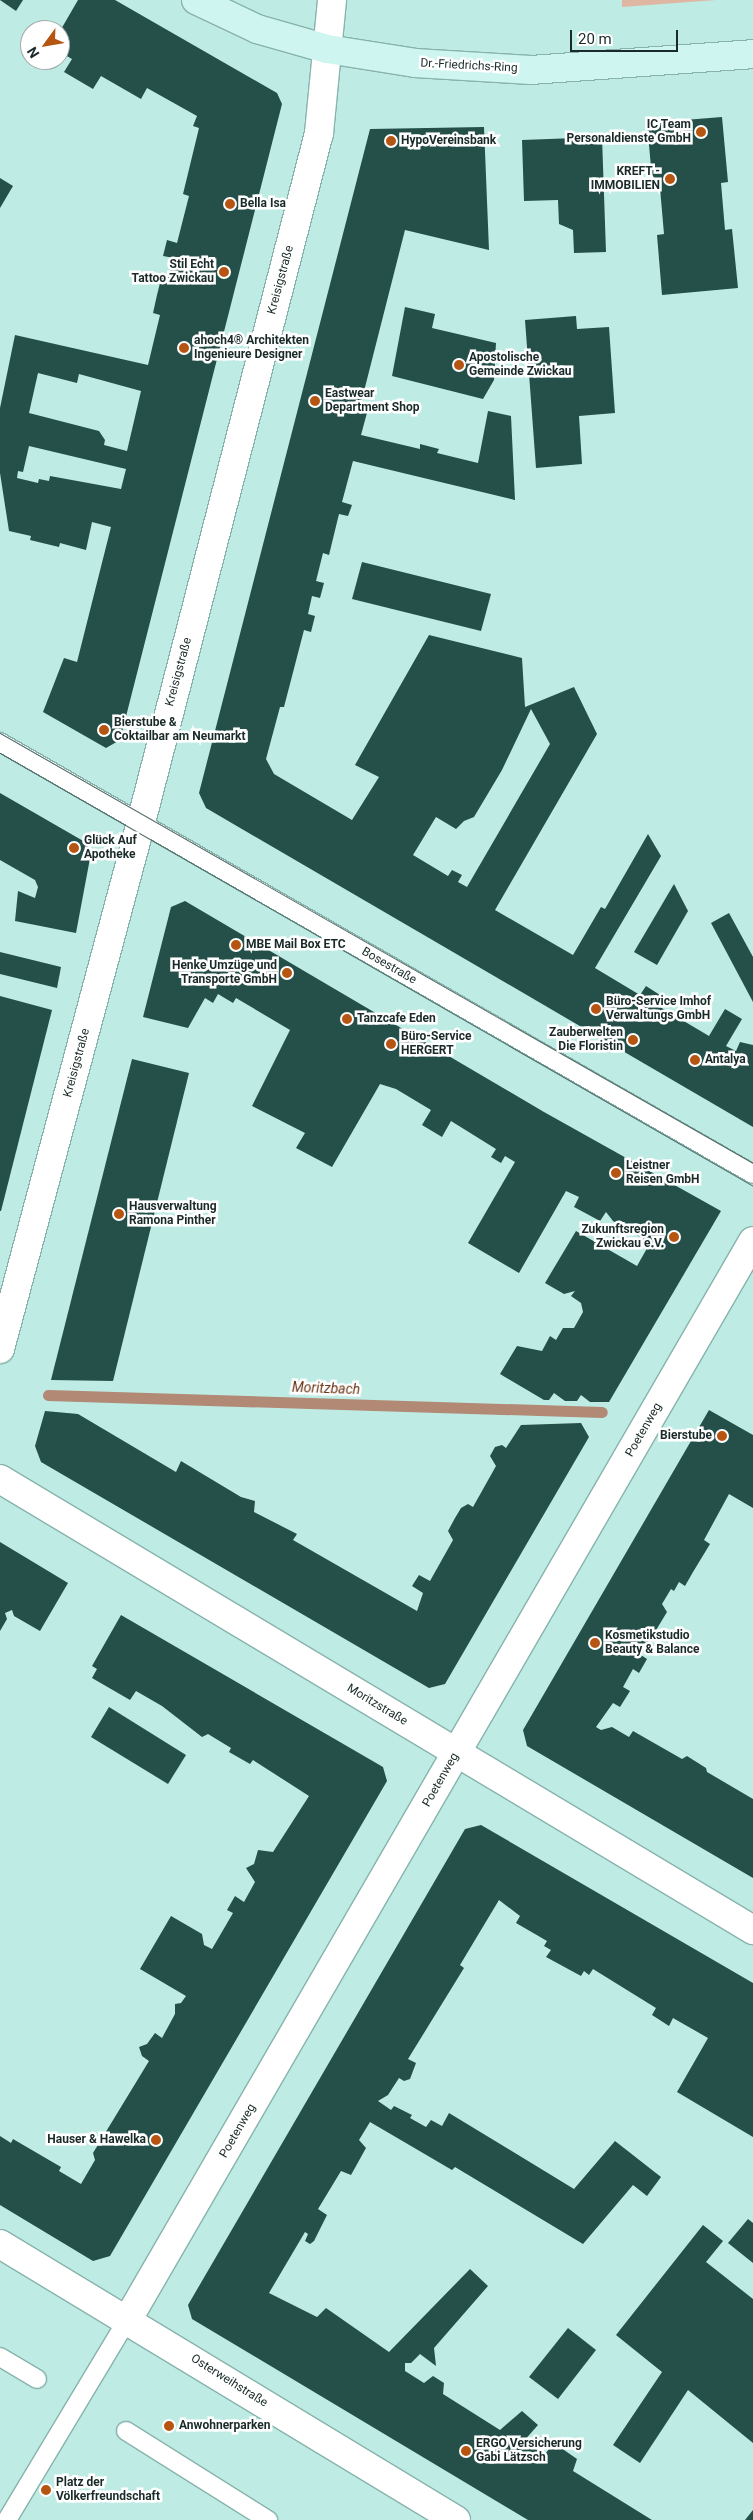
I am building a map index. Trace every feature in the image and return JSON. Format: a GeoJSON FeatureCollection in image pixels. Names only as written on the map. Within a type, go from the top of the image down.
{"type":"FeatureCollection","features":[{"type":"Feature","properties":{"kind":"main road","name":"Dr.-Friedrichs-Ring"},"geometry":{"type":"LineString","coordinates":[[196,0],[257,29],[327,49],[415,63],[531,70],[753,54]]}},
{"type":"Feature","properties":{"kind":"street","name":"Kreisigstraße"},"geometry":{"type":"LineString","coordinates":[[0,1349],[140,824],[319,133],[332,0]]}},
{"type":"Feature","properties":{"kind":"street","name":"Poetenweg"},"geometry":{"type":"LineString","coordinates":[[128,2319],[753,1241]]}},
{"type":"Feature","properties":{"kind":"street","name":"Moritzstraße"},"geometry":{"type":"LineString","coordinates":[[0,1479],[753,1930]]}},
{"type":"Feature","properties":{"kind":"street","name":"Osterweihstraße"},"geometry":{"type":"LineString","coordinates":[[0,2244],[128,2319],[456,2520]]}},
{"type":"Feature","properties":{"kind":"lane","name":"Bosestraße"},"geometry":{"type":"LineString","coordinates":[[0,742],[753,1174]]}},
{"type":"Feature","properties":{"kind":"lane"},"geometry":{"type":"LineString","coordinates":[[7,2520],[128,2319]]}},
{"type":"Feature","properties":{"kind":"lane"},"geometry":{"type":"LineString","coordinates":[[0,2357],[37,2380]]}},
{"type":"Feature","properties":{"kind":"lane"},"geometry":{"type":"LineString","coordinates":[[126,2431],[268,2520]]}},
{"type":"Feature","properties":{"kind":"shaded area"},"geometry":{"type":"Polygon","coordinates":[[[622,0],[716,0],[622,7],[622,0]]]}},
{"type":"Feature","properties":{"kind":"building"},"geometry":{"type":"Polygon","coordinates":[[[0,0],[23,0],[16,11],[0,0]]]}},
{"type":"Feature","properties":{"kind":"building"},"geometry":{"type":"Polygon","coordinates":[[[78,0],[115,0],[277,93],[282,104],[120,740],[106,748],[43,712],[64,658],[77,662],[111,527],[92,522],[86,550],[60,543],[59,547],[30,540],[31,536],[9,531],[0,473],[0,408],[15,335],[148,365],[160,315],[153,313],[157,295],[162,275],[169,277],[174,258],[163,256],[167,240],[177,243],[189,196],[183,194],[199,128],[193,126],[197,116],[147,88],[141,99],[101,76],[93,89],[64,72],[65,70],[70,70],[72,59],[70,58],[70,20],[66,20],[78,0]],[[38,373],[29,413],[99,431],[105,440],[104,445],[127,451],[141,391],[79,374],[77,383],[38,373]],[[29,446],[23,472],[18,471],[17,478],[38,483],[39,479],[49,481],[50,476],[121,489],[126,469],[29,446]]]}},
{"type":"Feature","properties":{"kind":"building"},"geometry":{"type":"Polygon","coordinates":[[[722,117],[728,182],[721,183],[725,230],[732,229],[738,288],[662,295],[657,235],[664,234],[660,188],[653,189],[647,123],[722,117]]]}},
{"type":"Feature","properties":{"kind":"building"},"geometry":{"type":"Polygon","coordinates":[[[484,127],[489,250],[405,230],[360,407],[368,409],[361,435],[420,449],[420,444],[439,449],[437,453],[478,463],[488,411],[511,416],[515,500],[353,461],[342,502],[352,505],[348,516],[339,514],[329,555],[323,553],[316,581],[324,583],[320,598],[312,596],[308,614],[315,616],[311,632],[304,630],[284,707],[280,707],[266,759],[274,774],[352,820],[379,777],[355,765],[429,635],[522,658],[525,707],[574,687],[597,734],[495,910],[573,955],[601,907],[605,909],[648,834],[661,856],[595,968],[640,995],[646,986],[660,995],[655,1004],[709,1036],[725,1009],[742,1019],[726,1046],[736,1051],[740,1042],[753,1045],[753,1127],[206,808],[199,793],[370,129],[484,127]],[[531,709],[502,770],[474,817],[464,821],[456,829],[436,817],[413,855],[448,876],[452,870],[462,875],[458,882],[467,887],[550,744],[531,709]]]}},
{"type":"Feature","properties":{"kind":"building"},"geometry":{"type":"Polygon","coordinates":[[[602,137],[606,252],[574,253],[573,230],[559,224],[558,200],[524,201],[522,140],[602,137]]]}},
{"type":"Feature","properties":{"kind":"building"},"geometry":{"type":"Polygon","coordinates":[[[0,178],[13,186],[0,208],[0,178]]]}},
{"type":"Feature","properties":{"kind":"building"},"geometry":{"type":"Polygon","coordinates":[[[405,307],[435,314],[432,328],[496,343],[494,380],[483,399],[392,376],[405,307]]]}},
{"type":"Feature","properties":{"kind":"building"},"geometry":{"type":"Polygon","coordinates":[[[576,316],[577,329],[609,327],[615,413],[579,416],[582,464],[536,468],[525,320],[576,316]]]}},
{"type":"Feature","properties":{"kind":"building"},"geometry":{"type":"Polygon","coordinates":[[[362,562],[491,594],[481,631],[352,599],[362,562]]]}},
{"type":"Feature","properties":{"kind":"building"},"geometry":{"type":"Polygon","coordinates":[[[0,793],[85,842],[91,853],[76,933],[15,921],[18,891],[35,898],[38,887],[35,880],[0,860],[0,793]]]}},
{"type":"Feature","properties":{"kind":"building"},"geometry":{"type":"Polygon","coordinates":[[[674,884],[688,911],[657,965],[634,952],[674,884]]]}},
{"type":"Feature","properties":{"kind":"building"},"geometry":{"type":"Polygon","coordinates":[[[185,901],[544,1112],[721,1211],[609,1402],[590,1402],[581,1395],[577,1401],[565,1401],[554,1393],[549,1400],[544,1400],[500,1374],[517,1346],[542,1351],[550,1336],[556,1340],[563,1328],[574,1328],[583,1312],[581,1303],[571,1296],[575,1291],[564,1294],[545,1283],[576,1231],[637,1266],[650,1243],[613,1221],[606,1212],[600,1221],[574,1207],[579,1197],[566,1191],[519,1273],[468,1243],[515,1162],[505,1156],[501,1163],[491,1157],[496,1149],[451,1121],[442,1137],[422,1125],[431,1110],[396,1089],[380,1084],[332,1167],[296,1148],[305,1133],[252,1106],[290,1030],[236,998],[233,1003],[218,994],[213,1003],[205,998],[188,1028],[143,1017],[171,907],[185,901]]]}},
{"type":"Feature","properties":{"kind":"building"},"geometry":{"type":"Polygon","coordinates":[[[729,913],[753,957],[753,1002],[711,923],[729,913]]]}},
{"type":"Feature","properties":{"kind":"building"},"geometry":{"type":"Polygon","coordinates":[[[0,952],[61,967],[57,988],[0,974],[0,952]]]}},
{"type":"Feature","properties":{"kind":"building"},"geometry":{"type":"Polygon","coordinates":[[[0,996],[52,1010],[1,1211],[0,1211],[0,996]]]}},
{"type":"Feature","properties":{"kind":"building"},"geometry":{"type":"Polygon","coordinates":[[[132,1059],[189,1073],[113,1381],[51,1380],[132,1059]]]}},
{"type":"Feature","properties":{"kind":"building"},"geometry":{"type":"Polygon","coordinates":[[[709,1410],[753,1435],[753,1508],[729,1494],[704,1540],[710,1544],[685,1586],[679,1582],[674,1591],[671,1589],[662,1604],[667,1612],[641,1655],[647,1659],[639,1673],[633,1669],[623,1687],[630,1691],[620,1707],[613,1703],[596,1727],[601,1730],[612,1727],[629,1737],[633,1731],[682,1759],[687,1756],[706,1768],[707,1772],[753,1799],[753,1878],[527,1746],[523,1730],[709,1410]]]}},
{"type":"Feature","properties":{"kind":"building"},"geometry":{"type":"Polygon","coordinates":[[[45,1411],[78,1414],[176,1472],[181,1461],[241,1497],[255,1501],[254,1512],[297,1534],[293,1540],[417,1611],[423,1593],[412,1586],[419,1575],[430,1581],[453,1540],[448,1531],[455,1518],[461,1508],[468,1504],[473,1507],[496,1466],[490,1456],[495,1447],[502,1445],[506,1448],[521,1425],[581,1423],[589,1437],[445,1684],[429,1688],[41,1462],[35,1446],[45,1411]]]}},
{"type":"Feature","properties":{"kind":"building"},"geometry":{"type":"Polygon","coordinates":[[[0,1542],[68,1583],[40,1631],[14,1616],[12,1610],[5,1613],[7,1619],[0,1631],[0,1542]]]}},
{"type":"Feature","properties":{"kind":"building"},"geometry":{"type":"Polygon","coordinates":[[[121,1615],[383,1767],[387,1781],[110,2256],[93,2261],[0,2205],[0,2136],[11,2143],[13,2139],[61,2167],[59,2171],[81,2184],[95,2160],[93,2153],[149,2061],[142,2056],[139,2047],[147,2044],[155,2033],[162,2038],[175,2014],[175,2004],[181,2003],[186,1996],[140,1969],[171,1916],[202,1934],[204,1945],[212,1949],[233,1913],[227,1910],[235,1896],[244,1902],[255,1882],[246,1868],[254,1864],[258,1850],[273,1852],[309,1796],[253,1760],[250,1764],[229,1752],[231,1748],[208,1734],[202,1737],[162,1706],[136,1691],[130,1700],[92,1678],[97,1669],[92,1666],[121,1615]]]}},
{"type":"Feature","properties":{"kind":"building"},"geometry":{"type":"Polygon","coordinates":[[[109,1707],[186,1755],[168,1784],[91,1737],[109,1707]]]}},
{"type":"Feature","properties":{"kind":"building"},"geometry":{"type":"Polygon","coordinates":[[[481,1825],[753,1983],[753,2137],[677,2092],[708,2038],[673,2018],[669,2026],[652,2015],[656,2008],[593,1969],[589,1975],[584,1971],[581,1976],[546,1957],[551,1950],[544,1946],[547,1941],[516,1923],[520,1916],[499,1900],[460,1965],[464,1968],[408,2059],[416,2063],[410,2079],[404,2081],[399,2078],[388,2095],[378,2101],[391,2110],[394,2106],[412,2115],[410,2118],[426,2127],[431,2120],[442,2126],[449,2113],[574,2189],[615,2141],[661,2177],[647,2196],[633,2185],[583,2244],[455,2167],[452,2170],[370,2122],[359,2140],[366,2148],[351,2175],[341,2171],[318,2209],[327,2215],[314,2241],[310,2244],[305,2241],[308,2234],[305,2232],[269,2293],[317,2317],[326,2308],[389,2352],[470,2269],[488,2286],[434,2348],[436,2366],[420,2354],[411,2363],[405,2363],[405,2371],[424,2383],[433,2376],[444,2383],[443,2394],[500,2430],[522,2411],[538,2425],[523,2442],[545,2454],[554,2443],[577,2459],[573,2471],[652,2520],[528,2520],[192,2319],[188,2305],[465,1829],[481,1825]]]}},
{"type":"Feature","properties":{"kind":"building"},"geometry":{"type":"Polygon","coordinates":[[[748,2219],[753,2223],[753,2263],[728,2243],[748,2219]]]}},
{"type":"Feature","properties":{"kind":"building"},"geometry":{"type":"Polygon","coordinates":[[[703,2225],[723,2241],[706,2262],[753,2299],[753,2443],[688,2390],[640,2463],[613,2445],[662,2372],[616,2335],[703,2225]]]}},
{"type":"Feature","properties":{"kind":"building"},"geometry":{"type":"Polygon","coordinates":[[[568,2328],[596,2350],[558,2399],[529,2377],[568,2328]]]}},
{"type":"Feature","properties":{"kind":"building"},"geometry":{"type":"Polygon","coordinates":[[[753,2510],[753,2520],[745,2520],[753,2510]]]}},
{"type":"Feature","properties":{"kind":"waterway","name":"Moritzbach"},"geometry":{"type":"LineString","coordinates":[[48,1395],[602,1412]]}},
{"type":"Feature","properties":{"kind":"tram line"},"geometry":{"type":"LineString","coordinates":[[0,733],[753,1163]]}},
{"type":"Feature","properties":{"kind":"tram line"},"geometry":{"type":"LineString","coordinates":[[0,753],[753,1186]]}},
{"type":"Feature","properties":{"kind":"place","name":"IC Team Personaldienste GmbH"},"geometry":{"type":"Point","coordinates":[701,132]}},
{"type":"Feature","properties":{"kind":"place","name":"HypoVereinsbank"},"geometry":{"type":"Point","coordinates":[391,141]}},
{"type":"Feature","properties":{"kind":"place","name":"KREFT - IMMOBILIEN"},"geometry":{"type":"Point","coordinates":[670,179]}},
{"type":"Feature","properties":{"kind":"place","name":"Bella Isa"},"geometry":{"type":"Point","coordinates":[230,204]}},
{"type":"Feature","properties":{"kind":"place","name":"Stil Echt Tattoo Zwickau"},"geometry":{"type":"Point","coordinates":[224,272]}},
{"type":"Feature","properties":{"kind":"place","name":"ahoch4® Architekten Ingenieure Designer"},"geometry":{"type":"Point","coordinates":[184,348]}},
{"type":"Feature","properties":{"kind":"place","name":"Apostolische Gemeinde Zwickau"},"geometry":{"type":"Point","coordinates":[459,365]}},
{"type":"Feature","properties":{"kind":"place","name":"Eastwear Department Shop"},"geometry":{"type":"Point","coordinates":[315,401]}},
{"type":"Feature","properties":{"kind":"place","name":"Bierstube & Coktailbar am Neumarkt"},"geometry":{"type":"Point","coordinates":[104,730]}},
{"type":"Feature","properties":{"kind":"place","name":"Glück Auf Apotheke"},"geometry":{"type":"Point","coordinates":[74,848]}},
{"type":"Feature","properties":{"kind":"place","name":"MBE Mail Box ETC"},"geometry":{"type":"Point","coordinates":[236,945]}},
{"type":"Feature","properties":{"kind":"place","name":"Henke Umzüge und Transporte GmbH"},"geometry":{"type":"Point","coordinates":[287,973]}},
{"type":"Feature","properties":{"kind":"place","name":"Büro-Service Imhof Verwaltungs GmbH"},"geometry":{"type":"Point","coordinates":[596,1009]}},
{"type":"Feature","properties":{"kind":"place","name":"Tanzcafe Eden"},"geometry":{"type":"Point","coordinates":[347,1019]}},
{"type":"Feature","properties":{"kind":"place","name":"Zauberwelten Die Floristin"},"geometry":{"type":"Point","coordinates":[633,1040]}},
{"type":"Feature","properties":{"kind":"place","name":"Büro-Service HERGERT"},"geometry":{"type":"Point","coordinates":[391,1044]}},
{"type":"Feature","properties":{"kind":"place","name":"Antalya"},"geometry":{"type":"Point","coordinates":[695,1060]}},
{"type":"Feature","properties":{"kind":"place","name":"Leistner Reisen GmbH"},"geometry":{"type":"Point","coordinates":[616,1173]}},
{"type":"Feature","properties":{"kind":"place","name":"Hausverwaltung Ramona Pinther"},"geometry":{"type":"Point","coordinates":[119,1214]}},
{"type":"Feature","properties":{"kind":"place","name":"Zukunftsregion Zwickau e.V."},"geometry":{"type":"Point","coordinates":[674,1237]}},
{"type":"Feature","properties":{"kind":"place","name":"Bierstube"},"geometry":{"type":"Point","coordinates":[722,1436]}},
{"type":"Feature","properties":{"kind":"place","name":"Kosmetikstudio Beauty & Balance"},"geometry":{"type":"Point","coordinates":[595,1643]}},
{"type":"Feature","properties":{"kind":"place","name":"Hauser & Hawelka"},"geometry":{"type":"Point","coordinates":[156,2140]}},
{"type":"Feature","properties":{"kind":"place","name":"Anwohnerparken"},"geometry":{"type":"Point","coordinates":[169,2426]}},
{"type":"Feature","properties":{"kind":"place","name":"ERGO Versicherung Gabi Lätzsch"},"geometry":{"type":"Point","coordinates":[466,2451]}},
{"type":"Feature","properties":{"kind":"place","name":"Platz der Völkerfreundschaft"},"geometry":{"type":"Point","coordinates":[46,2490]}}]}
